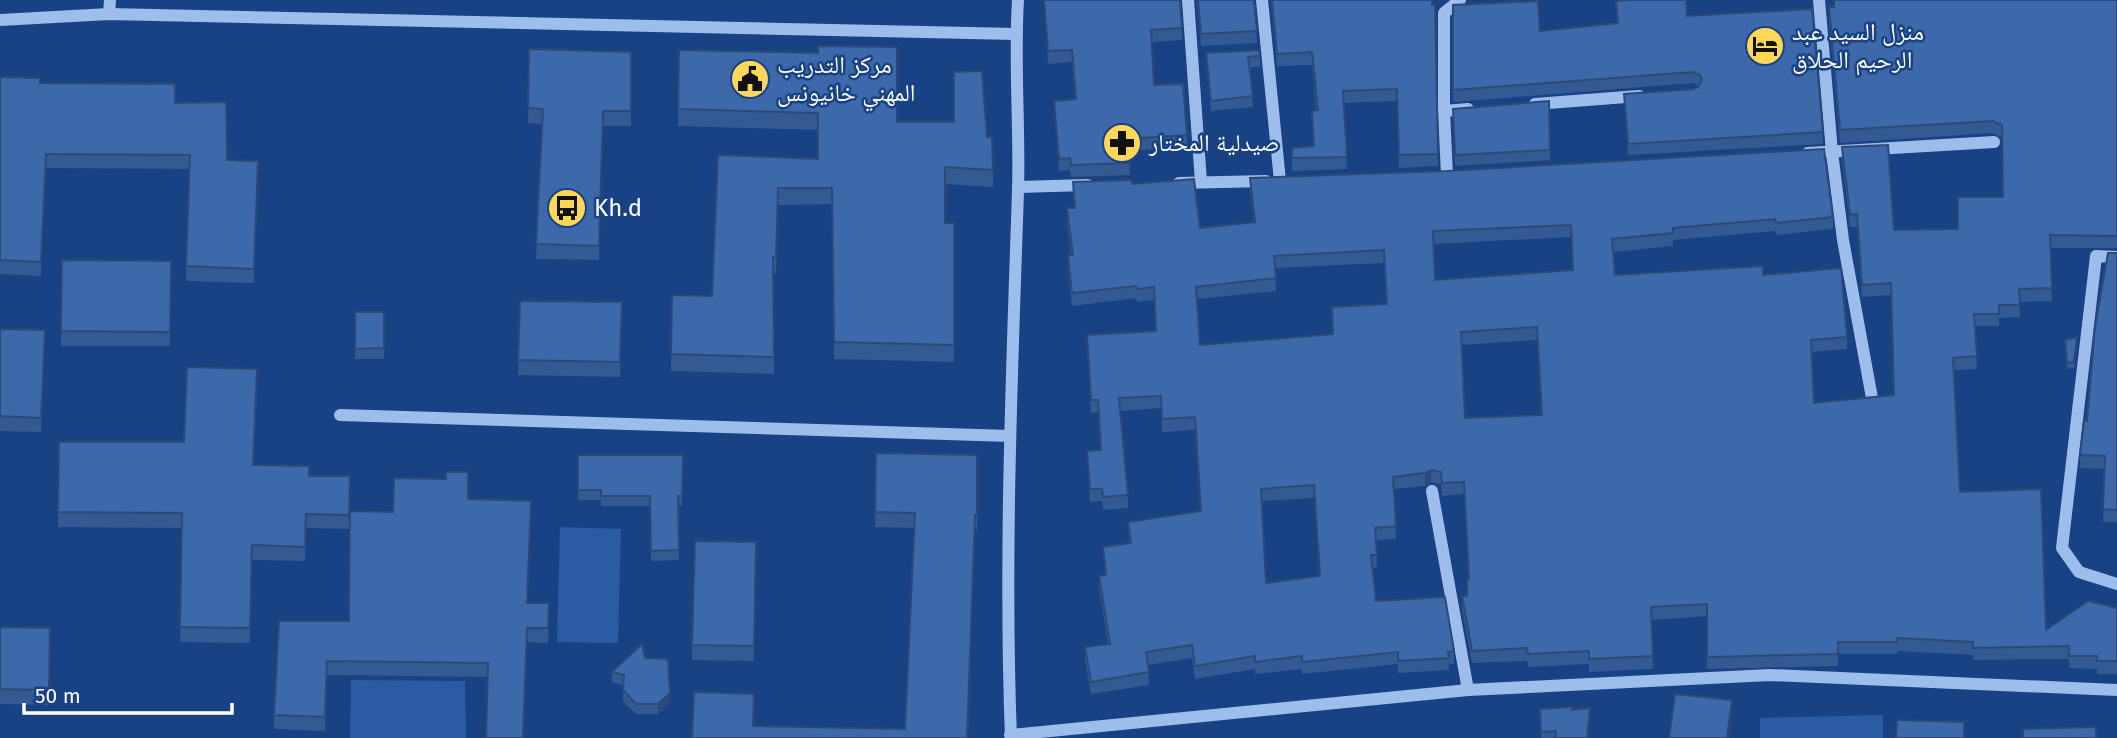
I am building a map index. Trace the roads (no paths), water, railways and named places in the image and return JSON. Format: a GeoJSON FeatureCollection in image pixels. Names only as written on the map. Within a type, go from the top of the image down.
{"type":"FeatureCollection","features":[{"type":"Feature","properties":{"kind":"street"},"geometry":{"type":"LineString","coordinates":[[109,14],[110,0]]}},
{"type":"Feature","properties":{"kind":"street"},"geometry":{"type":"LineString","coordinates":[[1018,0],[1018,187],[1010,436],[1011,736],[1468,690],[1770,675],[2117,690]]}},
{"type":"Feature","properties":{"kind":"street"},"geometry":{"type":"LineString","coordinates":[[1188,0],[1198,54],[1201,182]]}},
{"type":"Feature","properties":{"kind":"street"},"geometry":{"type":"LineString","coordinates":[[1262,0],[1261,51],[1280,181]]}},
{"type":"Feature","properties":{"kind":"street"},"geometry":{"type":"LineString","coordinates":[[1433,175],[1453,174],[1444,111],[1444,13],[1460,0]]}},
{"type":"Feature","properties":{"kind":"street"},"geometry":{"type":"LineString","coordinates":[[1819,0],[1832,152],[1843,240],[1872,398]]}},
{"type":"Feature","properties":{"kind":"street"},"geometry":{"type":"LineString","coordinates":[[0,20],[109,14],[1016,34]]}},
{"type":"Feature","properties":{"kind":"street"},"geometry":{"type":"LineString","coordinates":[[1527,104],[1652,95]]}},
{"type":"Feature","properties":{"kind":"street"},"geometry":{"type":"LineString","coordinates":[[1444,111],[1485,108]]}},
{"type":"Feature","properties":{"kind":"street"},"geometry":{"type":"LineString","coordinates":[[1792,154],[1994,142]]}},
{"type":"Feature","properties":{"kind":"street"},"geometry":{"type":"LineString","coordinates":[[1162,183],[1293,180]]}},
{"type":"Feature","properties":{"kind":"street"},"geometry":{"type":"LineString","coordinates":[[1018,187],[1097,185]]}},
{"type":"Feature","properties":{"kind":"street"},"geometry":{"type":"LineString","coordinates":[[2117,257],[2096,256],[2062,548],[2079,572],[2117,584]]}},
{"type":"Feature","properties":{"kind":"street"},"geometry":{"type":"LineString","coordinates":[[340,415],[1010,436]]}},
{"type":"Feature","properties":{"kind":"street"},"geometry":{"type":"LineString","coordinates":[[1432,491],[1468,690]]}},
{"type":"Feature","properties":{"kind":"place","name":"منزل السيد عبد الرحيم الحلاق"},"geometry":{"type":"Point","coordinates":[1765,46]}},
{"type":"Feature","properties":{"kind":"place","name":"مركز التدريب المهني خانيونس"},"geometry":{"type":"Point","coordinates":[750,79]}},
{"type":"Feature","properties":{"kind":"place","name":"صيدلية المختار"},"geometry":{"type":"Point","coordinates":[1122,143]}},
{"type":"Feature","properties":{"kind":"place","name":"Kh.d"},"geometry":{"type":"Point","coordinates":[567,208]}}]}
